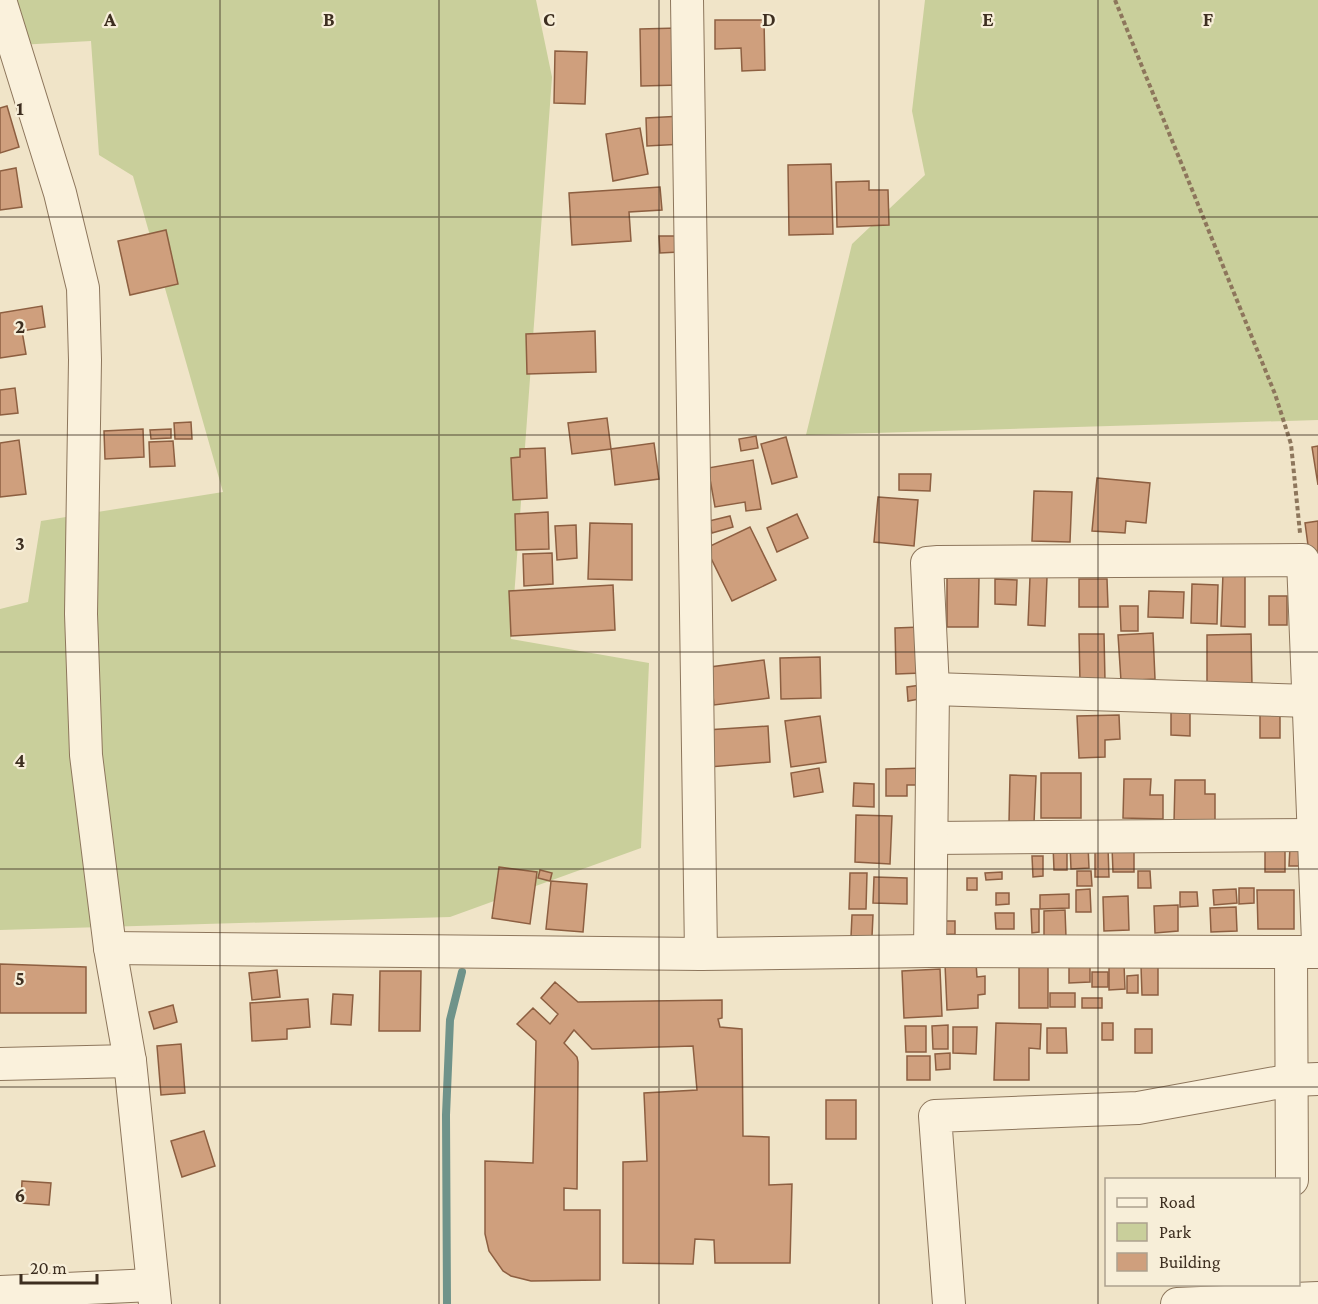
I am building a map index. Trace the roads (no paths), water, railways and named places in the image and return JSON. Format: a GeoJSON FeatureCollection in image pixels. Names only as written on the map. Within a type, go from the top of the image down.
{"type":"FeatureCollection","features":[{"type":"Feature","properties":{"kind":"street"},"geometry":{"type":"LineString","coordinates":[[0,0],[60,193],[83,288],[85,360],[81,614],[86,756],[110,948],[130,1061],[153,1294],[0,1292]]}},
{"type":"Feature","properties":{"kind":"street"},"geometry":{"type":"LineString","coordinates":[[687,0],[701,954]]}},
{"type":"Feature","properties":{"kind":"street"},"geometry":{"type":"LineString","coordinates":[[930,951],[933,689],[927,563],[1303,560],[1312,598],[1309,701],[1314,835],[1305,1079],[1292,1178]]}},
{"type":"Feature","properties":{"kind":"street"},"geometry":{"type":"LineString","coordinates":[[933,689],[1309,701]]}},
{"type":"Feature","properties":{"kind":"street"},"geometry":{"type":"LineString","coordinates":[[932,838],[1314,835]]}},
{"type":"Feature","properties":{"kind":"street"},"geometry":{"type":"LineString","coordinates":[[110,948],[701,954],[1309,948]]}},
{"type":"Feature","properties":{"kind":"street"},"geometry":{"type":"LineString","coordinates":[[0,1064],[130,1061]]}},
{"type":"Feature","properties":{"kind":"street"},"geometry":{"type":"LineString","coordinates":[[949,1304],[935,1116],[1138,1108],[1305,1079]]}},
{"type":"Feature","properties":{"kind":"street"},"geometry":{"type":"LineString","coordinates":[[1177,1304],[1301,1293]]}},
{"type":"Feature","properties":{"kind":"waterway"},"geometry":{"type":"LineString","coordinates":[[447,1304],[446,1115],[450,1020],[462,972]]}}]}
